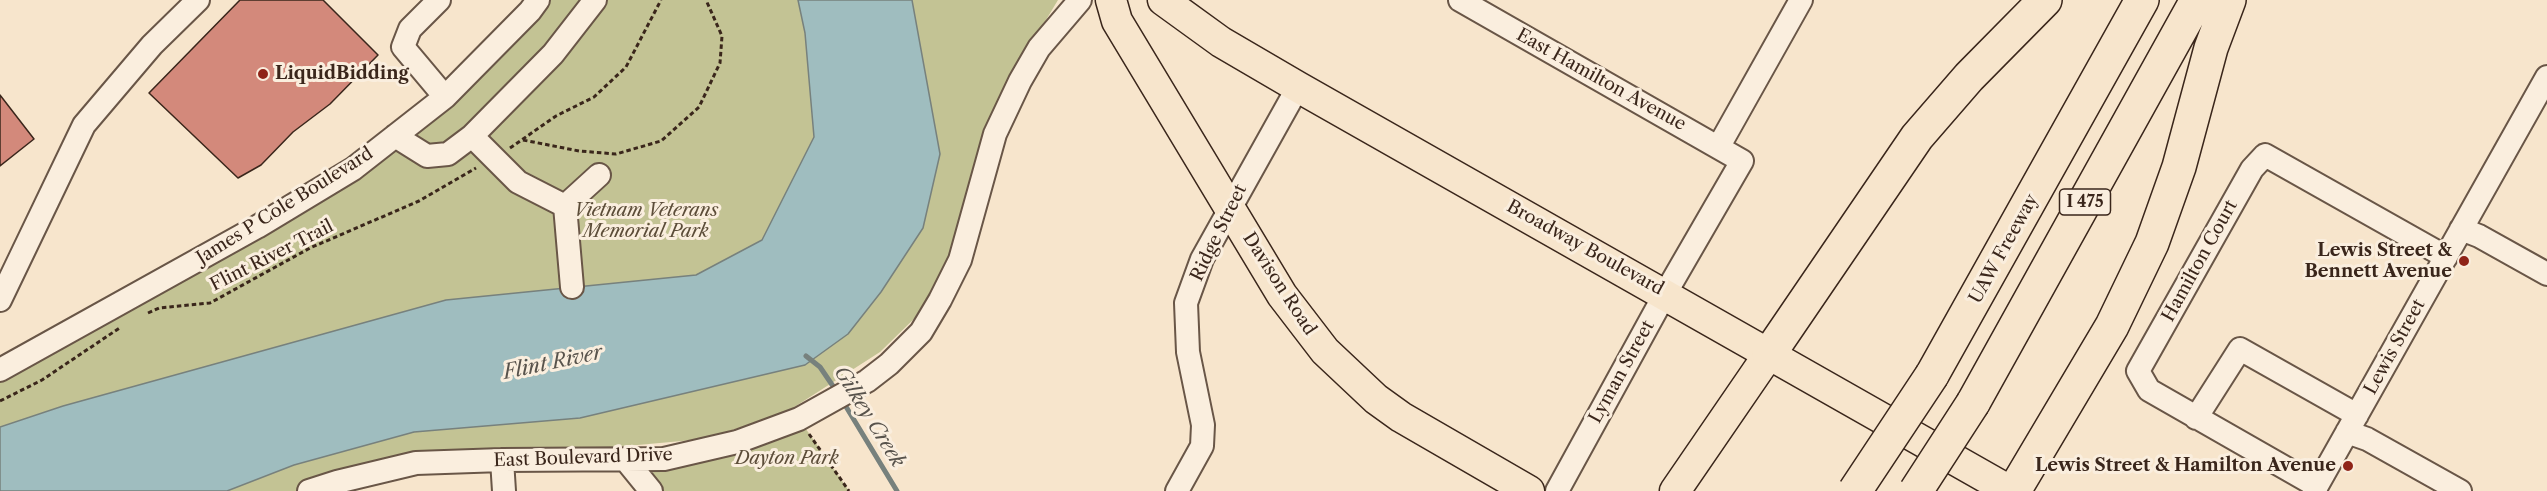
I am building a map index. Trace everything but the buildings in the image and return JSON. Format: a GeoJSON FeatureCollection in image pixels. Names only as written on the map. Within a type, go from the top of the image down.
{"type":"FeatureCollection","features":[{"type":"Feature","properties":{"kind":"highway"},"geometry":{"type":"LineString","coordinates":[[1769,354],[1917,137],[1969,77],[2044,0]]}},
{"type":"Feature","properties":{"kind":"highway","name":"UAW Freeway"},"geometry":{"type":"LineString","coordinates":[[1855,491],[1932,375],[2142,0]]}},
{"type":"Feature","properties":{"kind":"highway","name":"I 475"},"geometry":{"type":"LineString","coordinates":[[1916,491],[1973,403],[2197,0]]}},
{"type":"Feature","properties":{"kind":"highway"},"geometry":{"type":"LineString","coordinates":[[2012,491],[2112,326],[2152,243],[2176,176],[2211,48],[2229,0]]}},
{"type":"Feature","properties":{"kind":"main road","name":"Davison Road"},"geometry":{"type":"LineString","coordinates":[[1111,0],[1117,21],[1282,295],[1302,324],[1348,375],[1376,399],[1427,433],[1529,491]]}},
{"type":"Feature","properties":{"kind":"main road","name":"Broadway Boulevard"},"geometry":{"type":"LineString","coordinates":[[1163,0],[1221,42],[1298,87],[2012,491]]}},
{"type":"Feature","properties":{"kind":"main road"},"geometry":{"type":"LineString","coordinates":[[1675,491],[1769,354]]}},
{"type":"Feature","properties":{"kind":"street"},"geometry":{"type":"LineString","coordinates":[[0,300],[84,125],[152,45],[198,0]]}},
{"type":"Feature","properties":{"kind":"street"},"geometry":{"type":"LineString","coordinates":[[439,0],[410,29],[403,47],[445,97]]}},
{"type":"Feature","properties":{"kind":"street","name":"James P Cole Boulevard"},"geometry":{"type":"LineString","coordinates":[[0,370],[257,227],[353,169],[445,97],[530,11],[538,0]]}},
{"type":"Feature","properties":{"kind":"street"},"geometry":{"type":"LineString","coordinates":[[395,136],[427,156],[448,154],[472,136],[553,54],[595,0]]}},
{"type":"Feature","properties":{"kind":"street","name":"East Boulevard Drive"},"geometry":{"type":"LineString","coordinates":[[309,491],[416,463],[672,457],[737,442],[808,415],[867,381],[889,364],[921,332],[940,300],[960,260],[995,134],[1020,81],[1039,48],[1080,0]]}},
{"type":"Feature","properties":{"kind":"street","name":"East Hamilton Avenue"},"geometry":{"type":"LineString","coordinates":[[1460,0],[1742,160]]}},
{"type":"Feature","properties":{"kind":"street"},"geometry":{"type":"LineString","coordinates":[[1719,146],[1801,0]]}},
{"type":"Feature","properties":{"kind":"street","name":"Lewis Street"},"geometry":{"type":"LineString","coordinates":[[2315,488],[2547,77]]}},
{"type":"Feature","properties":{"kind":"street","name":"Ridge Street"},"geometry":{"type":"LineString","coordinates":[[1177,491],[1202,446],[1203,425],[1188,352],[1186,303],[1202,259],[1298,87]]}},
{"type":"Feature","properties":{"kind":"street"},"geometry":{"type":"LineString","coordinates":[[472,136],[518,182],[565,206]]}},
{"type":"Feature","properties":{"kind":"street","name":"Hamilton Court"},"geometry":{"type":"LineString","coordinates":[[2196,418],[2149,390],[2138,371],[2252,169],[2265,155],[2446,257]]}},
{"type":"Feature","properties":{"kind":"street","name":"Lyman Street"},"geometry":{"type":"LineString","coordinates":[[1557,491],[1665,294],[1742,160]]}},
{"type":"Feature","properties":{"kind":"street"},"geometry":{"type":"LineString","coordinates":[[565,206],[599,175]]}},
{"type":"Feature","properties":{"kind":"street"},"geometry":{"type":"LineString","coordinates":[[565,206],[572,287]]}},
{"type":"Feature","properties":{"kind":"street"},"geometry":{"type":"LineString","coordinates":[[2461,229],[2479,236],[2547,274]]}},
{"type":"Feature","properties":{"kind":"street"},"geometry":{"type":"LineString","coordinates":[[2315,488],[2196,418],[2240,349],[2352,423],[2367,439],[2460,491]]}},
{"type":"Feature","properties":{"kind":"street"},"geometry":{"type":"LineString","coordinates":[[625,459],[651,491]]}},
{"type":"Feature","properties":{"kind":"street"},"geometry":{"type":"LineString","coordinates":[[502,460],[504,491]]}},
{"type":"Feature","properties":{"kind":"path","name":"Flint River Trail"},"geometry":{"type":"LineString","coordinates":[[144,314],[159,308],[210,303],[310,248],[419,201],[523,140],[555,116],[594,97],[626,67],[661,0]]}},
{"type":"Feature","properties":{"kind":"path"},"geometry":{"type":"LineString","coordinates":[[523,140],[579,151],[616,154],[661,141],[699,107],[720,63],[722,36],[706,0]]}},
{"type":"Feature","properties":{"kind":"path"},"geometry":{"type":"LineString","coordinates":[[0,401],[42,380],[127,324]]}},
{"type":"Feature","properties":{"kind":"path"},"geometry":{"type":"LineString","coordinates":[[808,415],[849,491]]}},
{"type":"Feature","properties":{"kind":"green space","name":"Vietnam Veterans Memorial Park"},"geometry":{"type":"Polygon","coordinates":[[[550,0],[1058,0],[997,101],[950,254],[920,313],[880,352],[785,413],[704,439],[593,449],[458,451],[305,491],[0,491],[0,382],[259,237],[532,20],[550,0]]]}},
{"type":"Feature","properties":{"kind":"green space","name":"Dayton Park"},"geometry":{"type":"Polygon","coordinates":[[[799,419],[849,491],[650,491],[653,472],[664,459],[799,419]]]}},
{"type":"Feature","properties":{"kind":"water","name":"Flint River"},"geometry":{"type":"Polygon","coordinates":[[[798,0],[912,0],[940,154],[923,228],[881,292],[848,334],[805,365],[580,418],[414,432],[294,465],[227,491],[0,491],[0,427],[63,406],[446,300],[696,275],[762,240],[814,137],[805,33],[798,0]]]}},
{"type":"Feature","properties":{"kind":"waterway","name":"Gilkey Creek"},"geometry":{"type":"LineString","coordinates":[[806,356],[820,367],[837,392]]}},
{"type":"Feature","properties":{"kind":"waterway","name":"Gilkey Creek"},"geometry":{"type":"LineString","coordinates":[[842,400],[897,491]]}},
{"type":"Feature","properties":{"kind":"place","name":"LiquidBidding"},"geometry":{"type":"Point","coordinates":[263,74]}},
{"type":"Feature","properties":{"kind":"place","name":"Lewis Street & Bennett Avenue"},"geometry":{"type":"Point","coordinates":[2464,261]}},
{"type":"Feature","properties":{"kind":"place","name":"Lewis Street & Hamilton Avenue"},"geometry":{"type":"Point","coordinates":[2348,466]}}]}
